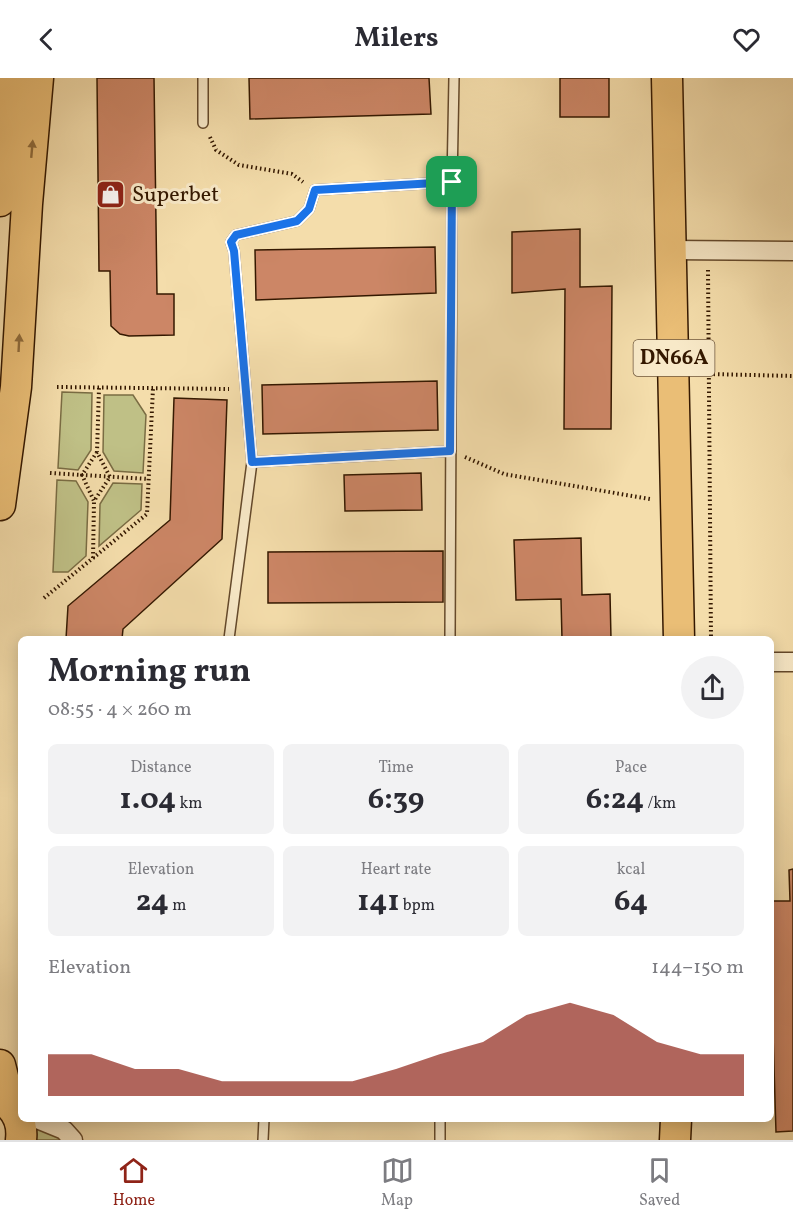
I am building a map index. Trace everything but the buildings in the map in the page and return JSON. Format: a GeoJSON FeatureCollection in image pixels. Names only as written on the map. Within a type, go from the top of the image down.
{"type":"FeatureCollection","features":[{"type":"Feature","properties":{"kind":"main road"},"geometry":{"type":"LineString","coordinates":[[0,201],[10,78]]}},
{"type":"Feature","properties":{"kind":"main road"},"geometry":{"type":"LineString","coordinates":[[0,506],[16,387],[27,204],[38,78]]}},
{"type":"Feature","properties":{"kind":"main road","name":"DN66A"},"geometry":{"type":"LineString","coordinates":[[667,78],[679,636]]}},
{"type":"Feature","properties":{"kind":"main road"},"geometry":{"type":"LineString","coordinates":[[0,1065],[16,1109]]}},
{"type":"Feature","properties":{"kind":"main road"},"geometry":{"type":"LineString","coordinates":[[20,1122],[21,1140]]}},
{"type":"Feature","properties":{"kind":"main road"},"geometry":{"type":"LineString","coordinates":[[675,1140],[676,1122]]}},
{"type":"Feature","properties":{"kind":"street"},"geometry":{"type":"LineString","coordinates":[[670,250],[793,251]]}},
{"type":"Feature","properties":{"kind":"street"},"geometry":{"type":"LineString","coordinates":[[774,662],[793,662]]}},
{"type":"Feature","properties":{"kind":"street"},"geometry":{"type":"LineString","coordinates":[[45,1122],[63,1130],[73,1140]]}},
{"type":"Feature","properties":{"kind":"lane"},"geometry":{"type":"LineString","coordinates":[[203,78],[203,123]]}},
{"type":"Feature","properties":{"kind":"lane"},"geometry":{"type":"LineString","coordinates":[[450,636],[454,78]]}},
{"type":"Feature","properties":{"kind":"lane"},"geometry":{"type":"LineString","coordinates":[[230,636],[252,462],[234,251],[231,242],[236,235],[297,221],[309,209],[315,190],[452,182]]}},
{"type":"Feature","properties":{"kind":"lane"},"geometry":{"type":"LineString","coordinates":[[252,462],[450,451]]}},
{"type":"Feature","properties":{"kind":"lane"},"geometry":{"type":"LineString","coordinates":[[262,1140],[264,1122]]}},
{"type":"Feature","properties":{"kind":"lane"},"geometry":{"type":"LineString","coordinates":[[440,1122],[440,1140]]}},
{"type":"Feature","properties":{"kind":"path"},"geometry":{"type":"LineString","coordinates":[[203,123],[216,150],[239,165],[292,174],[315,190]]}},
{"type":"Feature","properties":{"kind":"path"},"geometry":{"type":"LineString","coordinates":[[708,251],[711,636]]}},
{"type":"Feature","properties":{"kind":"path"},"geometry":{"type":"LineString","coordinates":[[709,374],[793,376]]}},
{"type":"Feature","properties":{"kind":"path"},"geometry":{"type":"LineString","coordinates":[[57,387],[245,389]]}},
{"type":"Feature","properties":{"kind":"path"},"geometry":{"type":"LineString","coordinates":[[99,388],[97,452],[110,477]]}},
{"type":"Feature","properties":{"kind":"path"},"geometry":{"type":"LineString","coordinates":[[44,598],[147,514],[153,388]]}},
{"type":"Feature","properties":{"kind":"path"},"geometry":{"type":"LineString","coordinates":[[450,451],[504,474],[677,504]]}},
{"type":"Feature","properties":{"kind":"path"},"geometry":{"type":"LineString","coordinates":[[82,475],[97,452]]}},
{"type":"Feature","properties":{"kind":"path"},"geometry":{"type":"LineString","coordinates":[[50,473],[148,479]]}},
{"type":"Feature","properties":{"kind":"path"},"geometry":{"type":"LineString","coordinates":[[82,475],[94,501],[93,558]]}},
{"type":"Feature","properties":{"kind":"path"},"geometry":{"type":"LineString","coordinates":[[94,501],[110,477]]}},
{"type":"Feature","properties":{"kind":"green space"},"geometry":{"type":"Polygon","coordinates":[[[62,392],[92,393],[91,450],[78,470],[58,468],[62,392]]]}},
{"type":"Feature","properties":{"kind":"green space"},"geometry":{"type":"Polygon","coordinates":[[[104,395],[133,395],[146,415],[143,473],[114,471],[103,452],[104,395]]]}},
{"type":"Feature","properties":{"kind":"green space"},"geometry":{"type":"Polygon","coordinates":[[[57,480],[76,481],[88,502],[86,556],[68,572],[53,572],[57,480]]]}},
{"type":"Feature","properties":{"kind":"green space"},"geometry":{"type":"Polygon","coordinates":[[[113,483],[142,484],[141,510],[99,546],[100,504],[113,483]]]}},
{"type":"Feature","properties":{"kind":"green space"},"geometry":{"type":"Polygon","coordinates":[[[34,1125],[64,1140],[33,1140],[34,1125]]]}},
{"type":"Feature","properties":{"kind":"place","name":"Superbet"},"geometry":{"type":"Point","coordinates":[111,195]}},
{"type":"Feature","properties":{"kind":"route"},"geometry":{"type":"LineString","coordinates":[[452,182],[450,451],[252,462],[234,251],[231,242],[236,235],[297,221],[309,209],[315,190],[452,182]]}}]}
